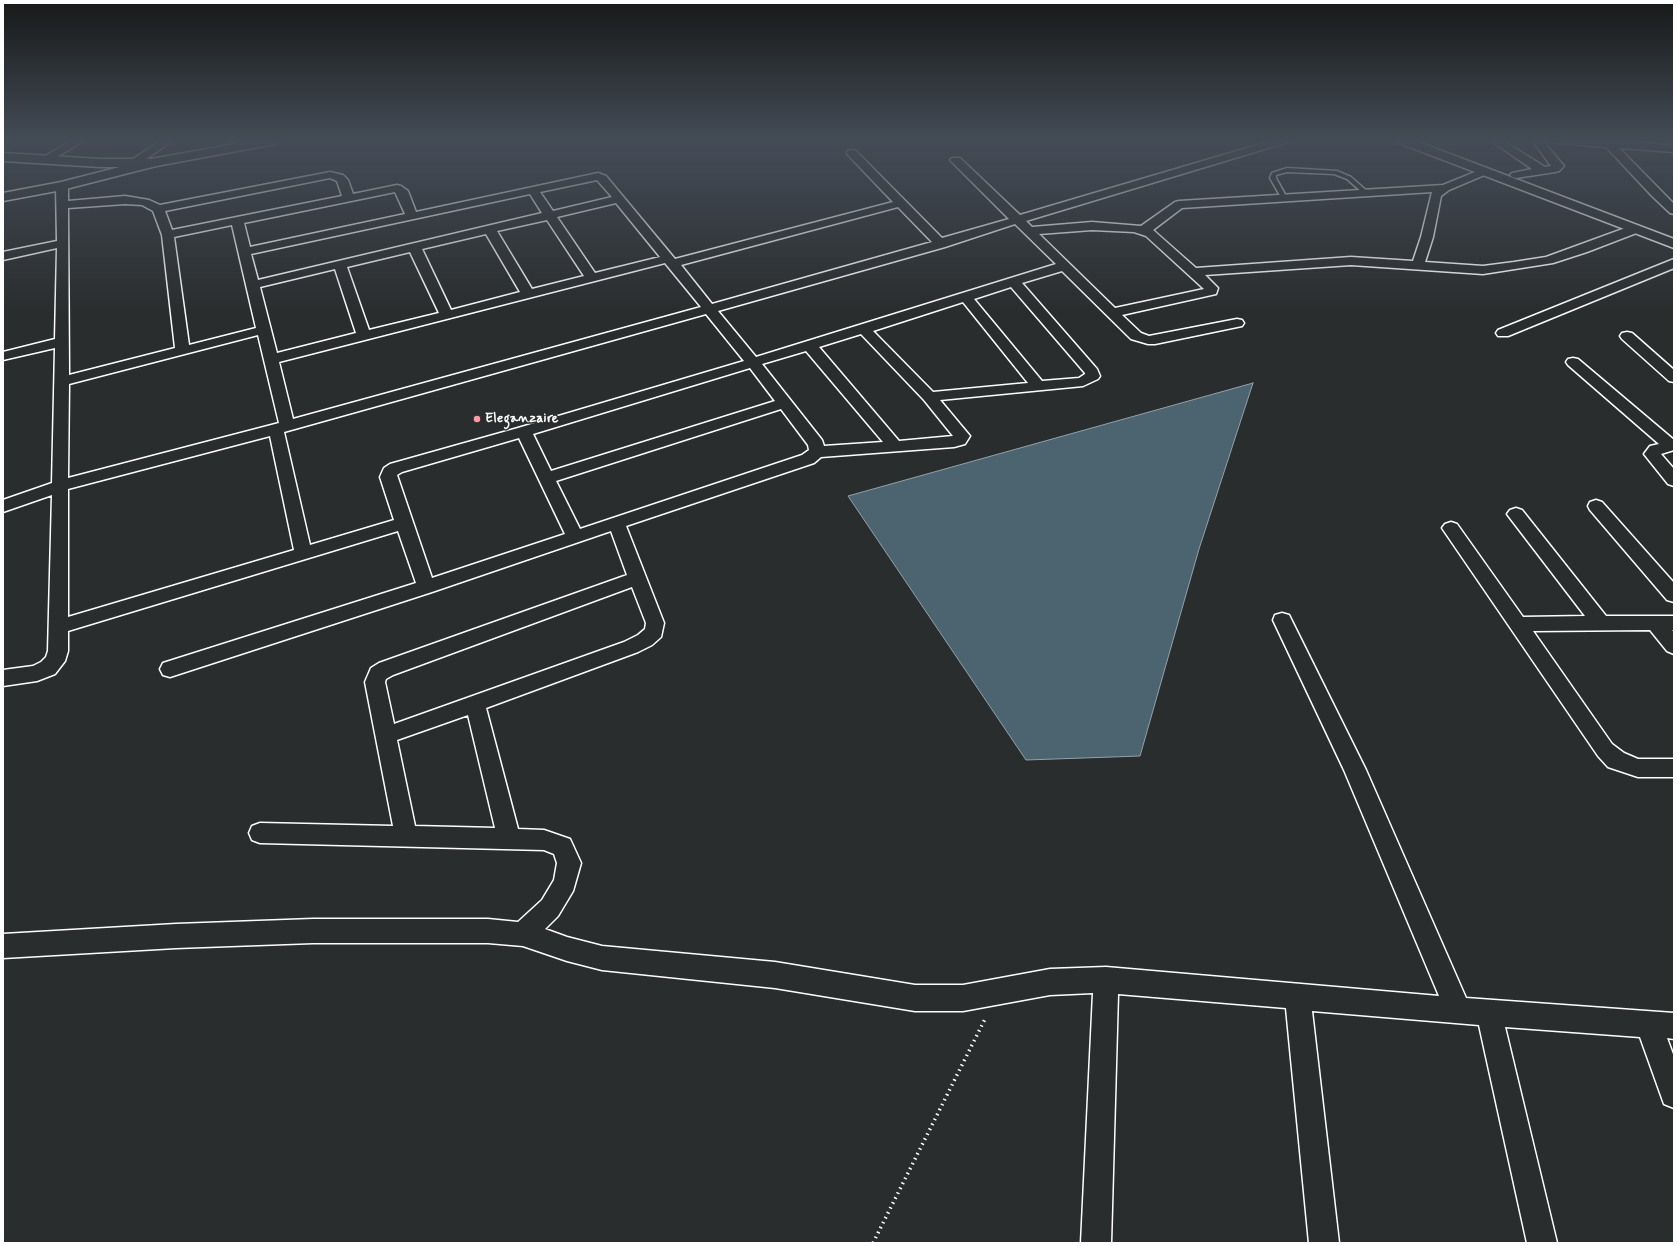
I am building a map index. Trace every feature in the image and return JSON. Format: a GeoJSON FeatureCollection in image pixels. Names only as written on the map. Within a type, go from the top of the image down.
{"type":"FeatureCollection","features":[{"type":"Feature","properties":{"kind":"main road"},"geometry":{"type":"LineString","coordinates":[[1555,198],[1674,244]]}},
{"type":"Feature","properties":{"kind":"main road"},"geometry":{"type":"LineString","coordinates":[[1577,198],[1674,235]]}},
{"type":"Feature","properties":{"kind":"street"},"geometry":{"type":"LineString","coordinates":[[3,678],[37,673],[55,660],[58,651],[63,243],[62,198]]}},
{"type":"Feature","properties":{"kind":"street"},"geometry":{"type":"LineString","coordinates":[[62,205],[125,200],[145,202],[158,208],[209,198]]}},
{"type":"Feature","properties":{"kind":"street"},"geometry":{"type":"LineString","coordinates":[[168,235],[348,198]]}},
{"type":"Feature","properties":{"kind":"street"},"geometry":{"type":"LineString","coordinates":[[405,198],[411,215]]}},
{"type":"Feature","properties":{"kind":"street"},"geometry":{"type":"LineString","coordinates":[[244,252],[489,198]]}},
{"type":"Feature","properties":{"kind":"street"},"geometry":{"type":"LineString","coordinates":[[538,198],[592,278]]}},
{"type":"Feature","properties":{"kind":"street"},"geometry":{"type":"LineString","coordinates":[[896,198],[941,244]]}},
{"type":"Feature","properties":{"kind":"street"},"geometry":{"type":"LineString","coordinates":[[995,198],[1136,336],[1148,340],[1236,323]]}},
{"type":"Feature","properties":{"kind":"street"},"geometry":{"type":"LineString","coordinates":[[3,506],[60,486],[282,427],[709,309],[941,244],[1093,198]]}},
{"type":"Feature","properties":{"kind":"street"},"geometry":{"type":"LineString","coordinates":[[1143,230],[1157,223],[1179,205],[1282,198]]}},
{"type":"Feature","properties":{"kind":"street"},"geometry":{"type":"LineString","coordinates":[[1418,264],[1427,237],[1434,198]]}},
{"type":"Feature","properties":{"kind":"street"},"geometry":{"type":"LineString","coordinates":[[1663,198],[1674,210]]}},
{"type":"Feature","properties":{"kind":"street"},"geometry":{"type":"LineString","coordinates":[[252,285],[619,199],[753,362],[816,444],[817,452]]}},
{"type":"Feature","properties":{"kind":"street"},"geometry":{"type":"LineString","coordinates":[[272,359],[592,278],[669,261],[901,203]]}},
{"type":"Feature","properties":{"kind":"street"},"geometry":{"type":"LineString","coordinates":[[158,208],[168,235],[182,349]]}},
{"type":"Feature","properties":{"kind":"street"},"geometry":{"type":"LineString","coordinates":[[237,221],[263,330],[272,359],[303,552]]}},
{"type":"Feature","properties":{"kind":"street"},"geometry":{"type":"LineString","coordinates":[[1028,231],[1092,226],[1143,230],[1150,233],[1195,272],[1208,284],[1211,291],[1112,313]]}},
{"type":"Feature","properties":{"kind":"street"},"geometry":{"type":"LineString","coordinates":[[1195,272],[1351,261],[1418,264],[1451,269],[1475,270],[1514,266],[1583,249],[1635,229]]}},
{"type":"Feature","properties":{"kind":"street"},"geometry":{"type":"LineString","coordinates":[[490,230],[528,294]]}},
{"type":"Feature","properties":{"kind":"street"},"geometry":{"type":"LineString","coordinates":[[3,256],[63,243]]}},
{"type":"Feature","properties":{"kind":"street"},"geometry":{"type":"LineString","coordinates":[[415,248],[447,315]]}},
{"type":"Feature","properties":{"kind":"street"},"geometry":{"type":"LineString","coordinates":[[1504,333],[1674,263]]}},
{"type":"Feature","properties":{"kind":"street"},"geometry":{"type":"LineString","coordinates":[[340,265],[364,336]]}},
{"type":"Feature","properties":{"kind":"street"},"geometry":{"type":"LineString","coordinates":[[426,587],[388,477],[390,472],[396,468],[524,432],[864,329],[1064,266]]}},
{"type":"Feature","properties":{"kind":"street"},"geometry":{"type":"LineString","coordinates":[[929,397],[1083,382],[1093,376],[1092,372],[1014,282]]}},
{"type":"Feature","properties":{"kind":"street"},"geometry":{"type":"LineString","coordinates":[[966,297],[1038,386]]}},
{"type":"Feature","properties":{"kind":"street"},"geometry":{"type":"LineString","coordinates":[[170,669],[426,587],[616,522],[808,459],[817,452],[896,447],[954,442],[959,440],[962,436],[929,397],[864,329]]}},
{"type":"Feature","properties":{"kind":"street"},"geometry":{"type":"LineString","coordinates":[[61,381],[182,349],[263,330]]}},
{"type":"Feature","properties":{"kind":"street"},"geometry":{"type":"LineString","coordinates":[[1627,336],[1674,378]]}},
{"type":"Feature","properties":{"kind":"street"},"geometry":{"type":"LineString","coordinates":[[3,356],[62,342]]}},
{"type":"Feature","properties":{"kind":"street"},"geometry":{"type":"LineString","coordinates":[[809,345],[896,447]]}},
{"type":"Feature","properties":{"kind":"street"},"geometry":{"type":"LineString","coordinates":[[1572,362],[1672,446]]}},
{"type":"Feature","properties":{"kind":"street"},"geometry":{"type":"LineString","coordinates":[[546,478],[785,403]]}},
{"type":"Feature","properties":{"kind":"street"},"geometry":{"type":"LineString","coordinates":[[524,432],[575,536]]}},
{"type":"Feature","properties":{"kind":"street"},"geometry":{"type":"LineString","coordinates":[[1672,446],[1656,450],[1652,454],[1674,480]]}},
{"type":"Feature","properties":{"kind":"street"},"geometry":{"type":"LineString","coordinates":[[1596,506],[1674,595]]}},
{"type":"Feature","properties":{"kind":"street"},"geometry":{"type":"LineString","coordinates":[[1516,514],[1601,623]]}},
{"type":"Feature","properties":{"kind":"street"},"geometry":{"type":"LineString","coordinates":[[387,735],[645,640],[654,632],[655,624],[616,522]]}},
{"type":"Feature","properties":{"kind":"street"},"geometry":{"type":"LineString","coordinates":[[58,627],[303,552],[404,523]]}},
{"type":"Feature","properties":{"kind":"street"},"geometry":{"type":"LineString","coordinates":[[1451,528],[1605,750],[1616,760],[1638,768],[1674,768]]}},
{"type":"Feature","properties":{"kind":"street"},"geometry":{"type":"LineString","coordinates":[[406,837],[387,735],[375,682],[378,674],[386,669],[638,578]]}},
{"type":"Feature","properties":{"kind":"street"},"geometry":{"type":"LineString","coordinates":[[1282,620],[1355,770],[1458,1010]]}},
{"type":"Feature","properties":{"kind":"street"},"geometry":{"type":"LineString","coordinates":[[1655,623],[1674,646]]}},
{"type":"Feature","properties":{"kind":"street"},"geometry":{"type":"LineString","coordinates":[[1518,624],[1674,623]]}},
{"type":"Feature","properties":{"kind":"street"},"geometry":{"type":"LineString","coordinates":[[476,703],[509,839]]}},
{"type":"Feature","properties":{"kind":"street"},"geometry":{"type":"LineString","coordinates":[[260,833],[544,840],[562,846],[569,863],[565,883],[550,908],[523,934]]}},
{"type":"Feature","properties":{"kind":"street"},"geometry":{"type":"LineString","coordinates":[[3,946],[176,936],[313,932],[488,931],[523,934],[567,949],[602,958],[775,975],[915,998],[963,998],[1050,982],[1106,980],[1489,1013],[1674,1026]]}},
{"type":"Feature","properties":{"kind":"street"},"geometry":{"type":"LineString","coordinates":[[1096,1243],[1106,980]]}},
{"type":"Feature","properties":{"kind":"street"},"geometry":{"type":"LineString","coordinates":[[1298,997],[1324,1243]]}},
{"type":"Feature","properties":{"kind":"street"},"geometry":{"type":"LineString","coordinates":[[1489,1013],[1542,1243]]}},
{"type":"Feature","properties":{"kind":"street"},"geometry":{"type":"LineString","coordinates":[[1649,1024],[1674,1094]]}},
{"type":"Feature","properties":{"kind":"path"},"geometry":{"type":"LineString","coordinates":[[873,1243],[930,1131],[975,1037],[1001,991]]}},
{"type":"Feature","properties":{"kind":"water"},"geometry":{"type":"Polygon","coordinates":[[[1253,383],[1199,549],[1140,756],[1026,760],[848,496],[1253,383]]]}},
{"type":"Feature","properties":{"kind":"place","name":"Eleganzaire"},"geometry":{"type":"Point","coordinates":[477,419]}}]}
